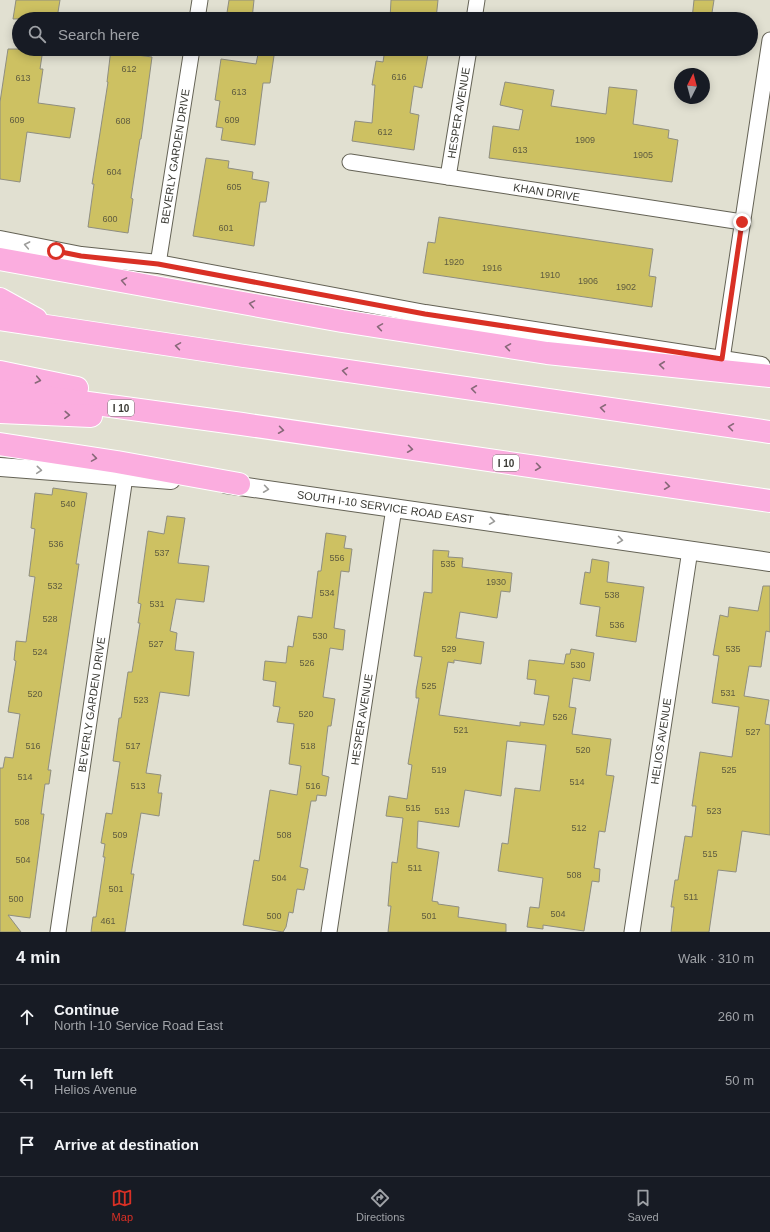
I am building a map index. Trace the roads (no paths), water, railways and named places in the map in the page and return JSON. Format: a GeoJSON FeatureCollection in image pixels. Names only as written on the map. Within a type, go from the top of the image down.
{"type":"FeatureCollection","features":[{"type":"Feature","properties":{"kind":"highway"},"geometry":{"type":"LineString","coordinates":[[0,259],[342,321],[547,353],[770,376]]}},
{"type":"Feature","properties":{"kind":"highway"},"geometry":{"type":"LineString","coordinates":[[0,299],[51,327]]}},
{"type":"Feature","properties":{"kind":"highway"},"geometry":{"type":"LineString","coordinates":[[0,319],[770,432]]}},
{"type":"Feature","properties":{"kind":"highway"},"geometry":{"type":"LineString","coordinates":[[0,372],[242,424]]}},
{"type":"Feature","properties":{"kind":"highway","name":"I 10"},"geometry":{"type":"LineString","coordinates":[[0,391],[242,424],[770,501]]}},
{"type":"Feature","properties":{"kind":"highway"},"geometry":{"type":"LineString","coordinates":[[0,412],[242,424]]}},
{"type":"Feature","properties":{"kind":"highway"},"geometry":{"type":"LineString","coordinates":[[0,444],[117,462],[239,484]]}},
{"type":"Feature","properties":{"kind":"street"},"geometry":{"type":"LineString","coordinates":[[198,12],[200,0]]}},
{"type":"Feature","properties":{"kind":"street"},"geometry":{"type":"LineString","coordinates":[[475,12],[477,0]]}},
{"type":"Feature","properties":{"kind":"street"},"geometry":{"type":"LineString","coordinates":[[722,359],[770,40]]}},
{"type":"Feature","properties":{"kind":"street","name":"BEVERLY GARDEN DRIVE"},"geometry":{"type":"LineString","coordinates":[[158,264],[191,56]]}},
{"type":"Feature","properties":{"kind":"street","name":"HESPER AVENUE"},"geometry":{"type":"LineString","coordinates":[[448,177],[468,56]]}},
{"type":"Feature","properties":{"kind":"street","name":"KHAN DRIVE"},"geometry":{"type":"LineString","coordinates":[[350,162],[742,222]]}},
{"type":"Feature","properties":{"kind":"street"},"geometry":{"type":"LineString","coordinates":[[0,240],[81,256],[158,264],[425,314],[722,359],[770,368]]}},
{"type":"Feature","properties":{"kind":"street","name":"SOUTH I-10 SERVICE ROAD EAST"},"geometry":{"type":"LineString","coordinates":[[0,467],[239,484],[394,508],[770,562]]}},
{"type":"Feature","properties":{"kind":"street","name":"BEVERLY GARDEN DRIVE"},"geometry":{"type":"LineString","coordinates":[[58,932],[125,477]]}},
{"type":"Feature","properties":{"kind":"street","name":"HESPER AVENUE"},"geometry":{"type":"LineString","coordinates":[[329,932],[394,508]]}},
{"type":"Feature","properties":{"kind":"street"},"geometry":{"type":"LineString","coordinates":[[690,550],[770,552]]}},
{"type":"Feature","properties":{"kind":"street","name":"HELIOS AVENUE"},"geometry":{"type":"LineString","coordinates":[[632,932],[690,550]]}}]}
